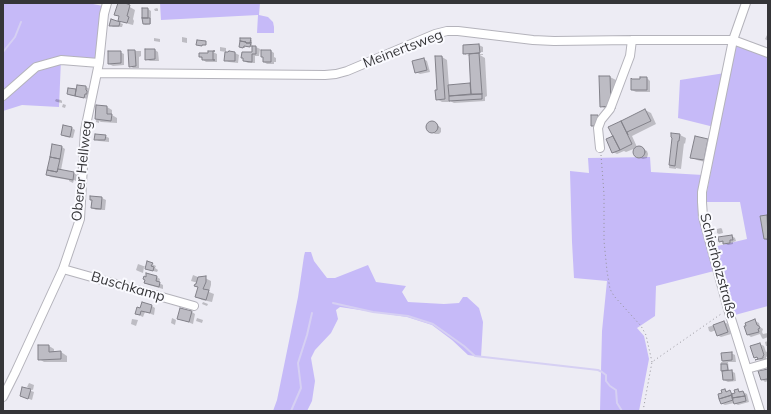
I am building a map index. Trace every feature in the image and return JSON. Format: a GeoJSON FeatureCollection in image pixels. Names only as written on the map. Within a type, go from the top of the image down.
{"type":"FeatureCollection","features":[{"type":"Feature","properties":{"kind":"street","name":"Oberer Hellweg"},"geometry":{"type":"LineString","coordinates":[[3,397],[63,269],[80,218],[85,130],[99,63],[104,14],[107,3]]}},
{"type":"Feature","properties":{"kind":"street","name":"Schierholzstraße"},"geometry":{"type":"LineString","coordinates":[[746,3],[733,40],[702,192],[703,217],[728,309],[760,411]]}},
{"type":"Feature","properties":{"kind":"street","name":"Meinertsweg"},"geometry":{"type":"LineString","coordinates":[[97,73],[336,74],[347,71],[435,34],[447,31],[554,41],[733,40]]}},
{"type":"Feature","properties":{"kind":"street"},"geometry":{"type":"LineString","coordinates":[[600,148],[598,128],[601,120],[610,109],[630,56],[632,40]]}},
{"type":"Feature","properties":{"kind":"street"},"geometry":{"type":"LineString","coordinates":[[733,40],[768,54]]}},
{"type":"Feature","properties":{"kind":"street"},"geometry":{"type":"LineString","coordinates":[[3,96],[36,67],[61,60],[99,63]]}},
{"type":"Feature","properties":{"kind":"street","name":"Buschkamp"},"geometry":{"type":"LineString","coordinates":[[63,269],[194,306]]}},
{"type":"Feature","properties":{"kind":"street"},"geometry":{"type":"LineString","coordinates":[[747,368],[768,363]]}},
{"type":"Feature","properties":{"kind":"path"},"geometry":{"type":"LineString","coordinates":[[600,148],[604,194],[604,241],[610,289],[614,296],[641,326],[646,335],[652,362],[643,411]]}},
{"type":"Feature","properties":{"kind":"path"},"geometry":{"type":"LineString","coordinates":[[652,362],[728,309]]}},
{"type":"Feature","properties":{"kind":"shaded area"},"geometry":{"type":"Polygon","coordinates":[[[3,3],[88,3],[103,6],[95,58],[61,59],[59,107],[22,105],[3,111],[3,3]]]}},
{"type":"Feature","properties":{"kind":"shaded area"},"geometry":{"type":"Polygon","coordinates":[[[160,3],[260,3],[259,15],[268,17],[273,22],[274,33],[257,33],[258,15],[161,20],[160,3]]]}},
{"type":"Feature","properties":{"kind":"shaded area"},"geometry":{"type":"Polygon","coordinates":[[[738,46],[768,56],[768,306],[735,315],[713,247],[747,239],[740,202],[705,202],[734,50],[738,46]]]}},
{"type":"Feature","properties":{"kind":"shaded area"},"geometry":{"type":"Polygon","coordinates":[[[725,73],[714,127],[678,118],[680,80],[725,73]]]}},
{"type":"Feature","properties":{"kind":"shaded area"},"geometry":{"type":"Polygon","coordinates":[[[650,157],[651,172],[703,175],[698,208],[699,217],[714,271],[656,286],[655,316],[637,328],[644,336],[649,359],[639,411],[600,411],[602,331],[607,281],[574,278],[570,171],[589,173],[588,158],[650,157]]]}},
{"type":"Feature","properties":{"kind":"shaded area"},"geometry":{"type":"Polygon","coordinates":[[[305,252],[311,252],[314,261],[327,278],[335,278],[368,265],[376,282],[406,286],[402,292],[408,302],[444,304],[459,303],[463,297],[467,297],[479,308],[483,322],[481,357],[468,355],[452,340],[432,325],[407,317],[340,307],[336,310],[338,319],[331,333],[315,350],[311,358],[315,381],[312,401],[307,411],[273,411],[277,400],[298,297],[305,252]]]}},
{"type":"Feature","properties":{"kind":"building"},"geometry":{"type":"Polygon","coordinates":[[[118,3],[130,5],[127,23],[118,21],[119,16],[114,15],[118,3]]]}},
{"type":"Feature","properties":{"kind":"building"},"geometry":{"type":"Polygon","coordinates":[[[142,8],[148,8],[148,18],[142,18],[142,8]]]}},
{"type":"Feature","properties":{"kind":"building"},"geometry":{"type":"Polygon","coordinates":[[[142,18],[150,18],[150,24],[143,24],[142,18]]]}},
{"type":"Feature","properties":{"kind":"building"},"geometry":{"type":"Polygon","coordinates":[[[111,19],[120,22],[119,26],[109,26],[111,19]]]}},
{"type":"Feature","properties":{"kind":"building"},"geometry":{"type":"Polygon","coordinates":[[[240,38],[251,38],[250,43],[240,41],[240,38]]]}},
{"type":"Feature","properties":{"kind":"building"},"geometry":{"type":"Polygon","coordinates":[[[197,40],[206,41],[206,45],[196,45],[197,40]]]}},
{"type":"Feature","properties":{"kind":"building"},"geometry":{"type":"Polygon","coordinates":[[[240,41],[246,43],[251,42],[250,47],[239,47],[240,41]]]}},
{"type":"Feature","properties":{"kind":"building"},"geometry":{"type":"Polygon","coordinates":[[[479,44],[480,53],[463,54],[463,45],[479,44]]]}},
{"type":"Feature","properties":{"kind":"building"},"geometry":{"type":"Polygon","coordinates":[[[252,46],[256,46],[256,54],[252,54],[252,62],[243,61],[243,58],[241,58],[242,52],[252,52],[252,46]]]}},
{"type":"Feature","properties":{"kind":"building"},"geometry":{"type":"Polygon","coordinates":[[[145,49],[155,49],[155,59],[145,60],[145,49]]]}},
{"type":"Feature","properties":{"kind":"building"},"geometry":{"type":"Polygon","coordinates":[[[128,50],[135,50],[136,66],[129,67],[128,50]]]}},
{"type":"Feature","properties":{"kind":"building"},"geometry":{"type":"Polygon","coordinates":[[[261,50],[271,50],[271,62],[263,62],[261,50]]]}},
{"type":"Feature","properties":{"kind":"building"},"geometry":{"type":"Polygon","coordinates":[[[108,51],[121,51],[121,63],[108,64],[108,51]]]}},
{"type":"Feature","properties":{"kind":"building"},"geometry":{"type":"Polygon","coordinates":[[[208,51],[213,51],[213,60],[202,60],[202,57],[199,57],[199,53],[208,53],[208,51]]]}},
{"type":"Feature","properties":{"kind":"building"},"geometry":{"type":"Polygon","coordinates":[[[225,52],[235,52],[235,61],[224,61],[225,52]]]}},
{"type":"Feature","properties":{"kind":"building"},"geometry":{"type":"Polygon","coordinates":[[[479,53],[482,94],[471,94],[469,54],[479,53]]]}},
{"type":"Feature","properties":{"kind":"building"},"geometry":{"type":"Polygon","coordinates":[[[435,56],[442,56],[445,99],[436,100],[435,90],[437,90],[435,56]]]}},
{"type":"Feature","properties":{"kind":"building"},"geometry":{"type":"Polygon","coordinates":[[[424,58],[427,70],[415,73],[412,61],[424,58]]]}},
{"type":"Feature","properties":{"kind":"building"},"geometry":{"type":"Polygon","coordinates":[[[599,76],[610,76],[611,106],[600,107],[599,76]]]}},
{"type":"Feature","properties":{"kind":"building"},"geometry":{"type":"Polygon","coordinates":[[[640,77],[647,77],[647,90],[631,90],[631,78],[640,79],[640,77]]]}},
{"type":"Feature","properties":{"kind":"building"},"geometry":{"type":"Polygon","coordinates":[[[470,83],[471,94],[449,96],[448,85],[470,83]]]}},
{"type":"Feature","properties":{"kind":"building"},"geometry":{"type":"Polygon","coordinates":[[[77,85],[86,86],[87,94],[85,94],[84,98],[75,96],[77,85]]]}},
{"type":"Feature","properties":{"kind":"building"},"geometry":{"type":"Polygon","coordinates":[[[68,88],[76,89],[75,96],[67,94],[68,88]]]}},
{"type":"Feature","properties":{"kind":"building"},"geometry":{"type":"Polygon","coordinates":[[[482,94],[482,99],[449,101],[449,96],[482,94]]]}},
{"type":"Feature","properties":{"kind":"building"},"geometry":{"type":"Polygon","coordinates":[[[96,105],[107,106],[107,114],[112,114],[111,121],[95,119],[96,105]]]}},
{"type":"Feature","properties":{"kind":"building"},"geometry":{"type":"Polygon","coordinates":[[[645,109],[651,121],[627,132],[628,135],[621,121],[645,109]]]}},
{"type":"Feature","properties":{"kind":"building"},"geometry":{"type":"Polygon","coordinates":[[[591,115],[598,115],[598,126],[591,126],[591,115]]]}},
{"type":"Feature","properties":{"kind":"building"},"geometry":{"type":"Polygon","coordinates":[[[430,121],[434,121],[438,127],[434,133],[430,133],[426,129],[426,125],[430,121]]]}},
{"type":"Feature","properties":{"kind":"building"},"geometry":{"type":"Polygon","coordinates":[[[621,121],[632,144],[620,150],[608,127],[621,121]]]}},
{"type":"Feature","properties":{"kind":"building"},"geometry":{"type":"Polygon","coordinates":[[[63,125],[72,127],[70,137],[61,135],[63,125]]]}},
{"type":"Feature","properties":{"kind":"building"},"geometry":{"type":"Polygon","coordinates":[[[671,133],[680,134],[675,166],[669,165],[672,138],[671,133]]]}},
{"type":"Feature","properties":{"kind":"building"},"geometry":{"type":"Polygon","coordinates":[[[95,134],[106,135],[105,140],[94,140],[95,134]]]}},
{"type":"Feature","properties":{"kind":"building"},"geometry":{"type":"Polygon","coordinates":[[[613,136],[620,150],[612,153],[606,139],[613,136]]]}},
{"type":"Feature","properties":{"kind":"building"},"geometry":{"type":"Polygon","coordinates":[[[695,136],[708,139],[704,160],[690,158],[695,136]]]}},
{"type":"Feature","properties":{"kind":"building"},"geometry":{"type":"Polygon","coordinates":[[[52,144],[62,146],[60,159],[50,157],[52,144]]]}},
{"type":"Feature","properties":{"kind":"building"},"geometry":{"type":"Polygon","coordinates":[[[637,146],[641,146],[645,152],[641,158],[637,158],[633,154],[633,150],[637,146]]]}},
{"type":"Feature","properties":{"kind":"building"},"geometry":{"type":"Polygon","coordinates":[[[50,157],[60,159],[57,172],[47,170],[50,157]]]}},
{"type":"Feature","properties":{"kind":"building"},"geometry":{"type":"Polygon","coordinates":[[[58,169],[74,172],[73,180],[46,175],[47,170],[57,172],[58,169]]]}},
{"type":"Feature","properties":{"kind":"building"},"geometry":{"type":"Polygon","coordinates":[[[90,196],[102,197],[101,209],[91,208],[92,200],[90,200],[90,196]]]}},
{"type":"Feature","properties":{"kind":"building"},"geometry":{"type":"Polygon","coordinates":[[[767,215],[768,239],[764,239],[760,216],[767,215]]]}},
{"type":"Feature","properties":{"kind":"building"},"geometry":{"type":"Polygon","coordinates":[[[732,235],[733,240],[730,240],[730,243],[723,244],[723,241],[719,242],[718,237],[732,235]]]}},
{"type":"Feature","properties":{"kind":"building"},"geometry":{"type":"Polygon","coordinates":[[[147,261],[153,263],[151,266],[154,267],[153,271],[145,269],[147,261]]]}},
{"type":"Feature","properties":{"kind":"building"},"geometry":{"type":"Polygon","coordinates":[[[146,273],[157,276],[156,281],[160,282],[159,287],[144,283],[145,280],[143,279],[144,276],[146,277],[146,273]]]}},
{"type":"Feature","properties":{"kind":"building"},"geometry":{"type":"Polygon","coordinates":[[[206,276],[206,282],[203,289],[209,290],[206,300],[195,297],[198,287],[194,286],[198,277],[206,276]]]}},
{"type":"Feature","properties":{"kind":"building"},"geometry":{"type":"Polygon","coordinates":[[[142,302],[152,305],[150,313],[141,311],[140,315],[135,314],[137,307],[140,308],[142,302]]]}},
{"type":"Feature","properties":{"kind":"building"},"geometry":{"type":"Polygon","coordinates":[[[180,308],[192,311],[189,322],[177,319],[180,308]]]}},
{"type":"Feature","properties":{"kind":"building"},"geometry":{"type":"Polygon","coordinates":[[[755,319],[760,328],[758,329],[759,332],[747,335],[744,326],[746,326],[745,323],[755,319]]]}},
{"type":"Feature","properties":{"kind":"building"},"geometry":{"type":"Polygon","coordinates":[[[724,321],[728,332],[717,336],[713,325],[724,321]]]}},
{"type":"Feature","properties":{"kind":"building"},"geometry":{"type":"Polygon","coordinates":[[[760,343],[764,355],[763,358],[755,360],[758,359],[757,357],[754,358],[750,346],[760,343]]]}},
{"type":"Feature","properties":{"kind":"building"},"geometry":{"type":"Polygon","coordinates":[[[38,345],[49,345],[49,352],[61,351],[61,359],[38,360],[38,345]]]}},
{"type":"Feature","properties":{"kind":"building"},"geometry":{"type":"Polygon","coordinates":[[[732,352],[732,360],[722,361],[721,353],[732,352]]]}},
{"type":"Feature","properties":{"kind":"building"},"geometry":{"type":"Polygon","coordinates":[[[721,364],[727,364],[728,370],[721,371],[721,364]]]}},
{"type":"Feature","properties":{"kind":"building"},"geometry":{"type":"Polygon","coordinates":[[[768,369],[768,382],[767,379],[761,380],[758,371],[768,369]]]}},
{"type":"Feature","properties":{"kind":"building"},"geometry":{"type":"Polygon","coordinates":[[[732,370],[733,380],[723,380],[722,371],[732,370]]]}},
{"type":"Feature","properties":{"kind":"building"},"geometry":{"type":"Polygon","coordinates":[[[22,387],[31,389],[28,399],[20,396],[22,387]]]}},
{"type":"Feature","properties":{"kind":"building"},"geometry":{"type":"Polygon","coordinates":[[[725,389],[726,392],[730,390],[732,395],[719,399],[718,394],[722,393],[721,390],[725,389]]]}},
{"type":"Feature","properties":{"kind":"building"},"geometry":{"type":"Polygon","coordinates":[[[738,389],[739,392],[743,391],[745,396],[732,398],[731,394],[735,393],[734,390],[738,389]]]}},
{"type":"Feature","properties":{"kind":"building"},"geometry":{"type":"Polygon","coordinates":[[[732,395],[733,400],[721,404],[719,399],[732,395]]]}},
{"type":"Feature","properties":{"kind":"building"},"geometry":{"type":"Polygon","coordinates":[[[745,396],[746,401],[734,404],[732,398],[745,396]]]}},
{"type":"Feature","properties":{"kind":"waterway"},"geometry":{"type":"LineString","coordinates":[[3,52],[15,37],[21,22]]}},
{"type":"Feature","properties":{"kind":"waterway"},"geometry":{"type":"LineString","coordinates":[[333,303],[373,312],[408,316],[433,324],[464,346],[475,356],[598,370],[606,375],[606,381],[616,390],[617,403],[622,411]]}},
{"type":"Feature","properties":{"kind":"waterway"},"geometry":{"type":"LineString","coordinates":[[291,411],[301,388],[298,363],[312,313]]}}]}
